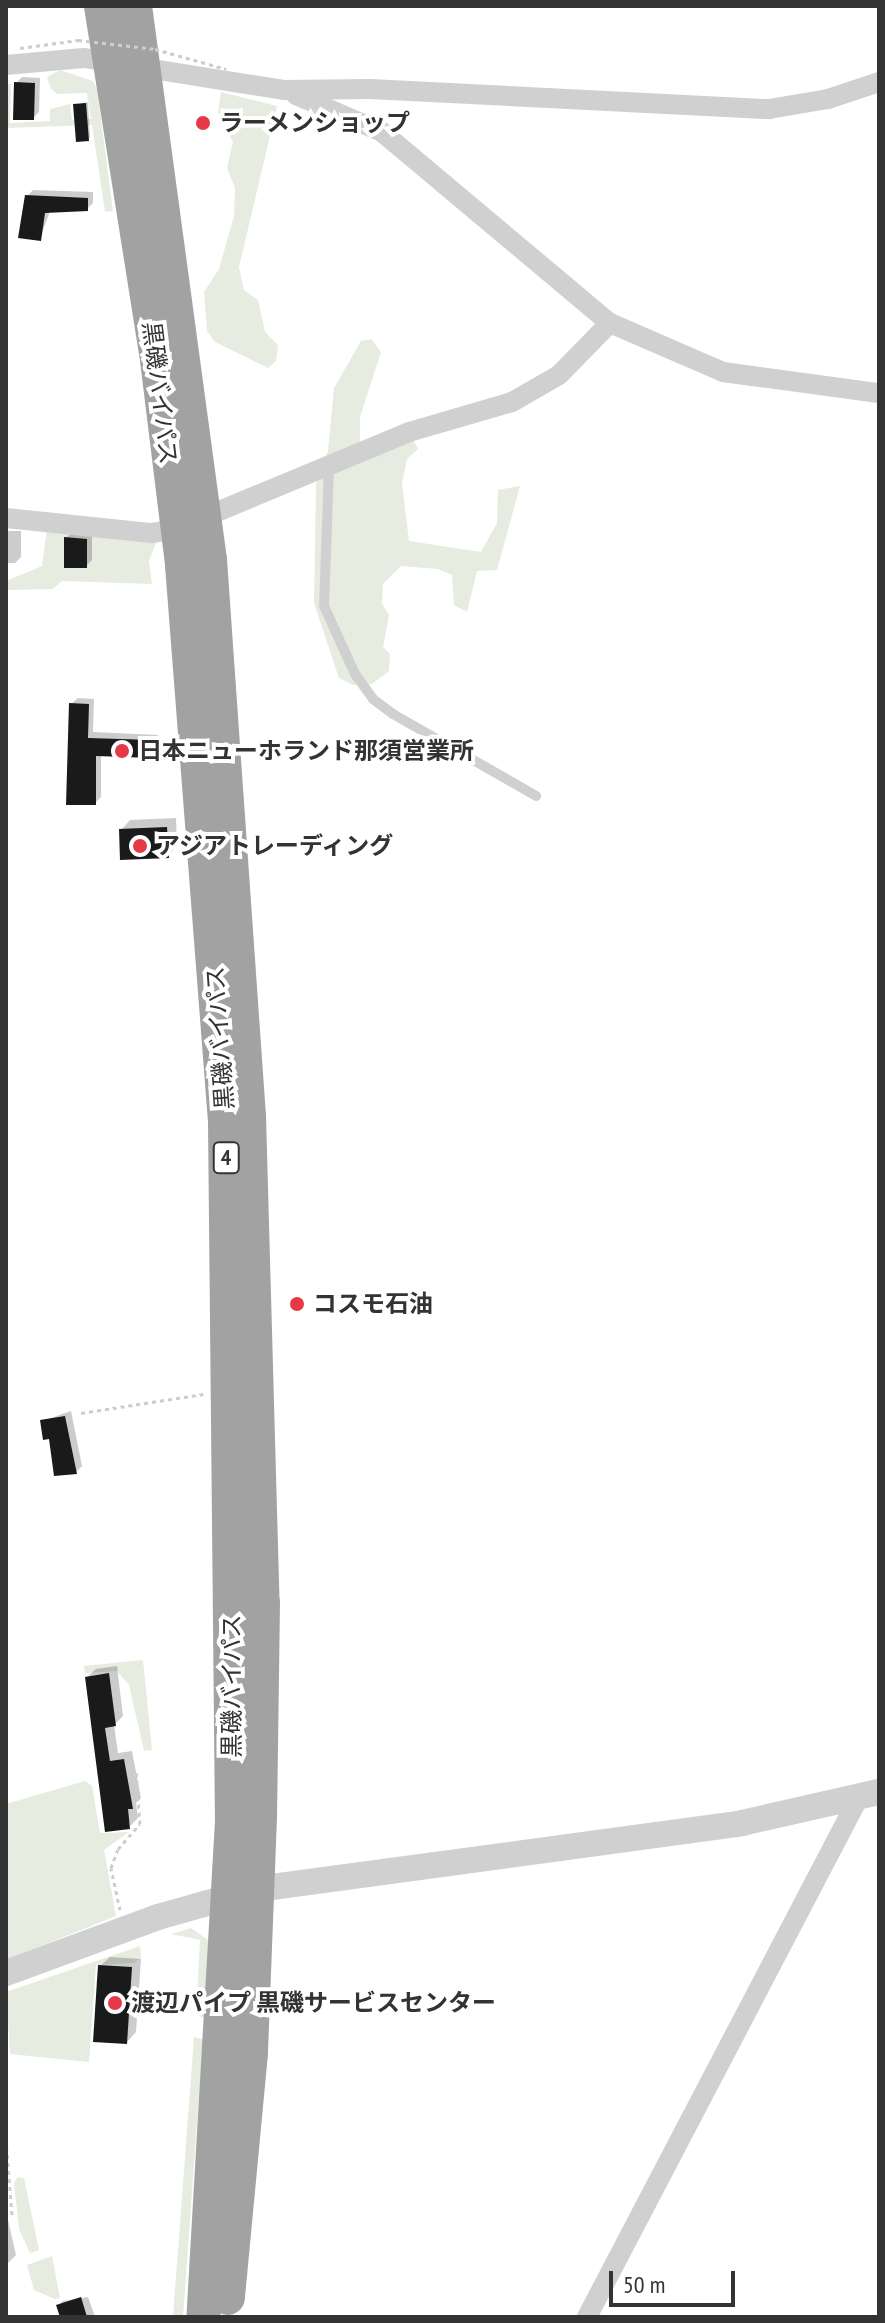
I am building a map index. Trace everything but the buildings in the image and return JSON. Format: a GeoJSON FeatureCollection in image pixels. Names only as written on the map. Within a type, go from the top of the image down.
{"type":"FeatureCollection","features":[{"type":"Feature","properties":{"kind":"highway","name":"黒磯バイパス"},"geometry":{"type":"LineString","coordinates":[[101,6],[156,352],[191,522],[225,1121],[244,1891],[251,2053],[226,2317]]}},
{"type":"Feature","properties":{"kind":"highway","name":"黒磯バイパス"},"geometry":{"type":"LineString","coordinates":[[135,6],[147,68],[249,1116],[263,1603],[244,1891],[203,2317]]}},
{"type":"Feature","properties":{"kind":"street"},"geometry":{"type":"LineString","coordinates":[[6,65],[62,57],[110,60],[283,90],[370,89],[769,109],[828,99],[879,82]]}},
{"type":"Feature","properties":{"kind":"street"},"geometry":{"type":"LineString","coordinates":[[283,90],[382,132],[610,323],[723,372],[879,393]]}},
{"type":"Feature","properties":{"kind":"street"},"geometry":{"type":"LineString","coordinates":[[6,518],[152,533],[191,522],[409,432],[512,402],[559,375],[610,323]]}},
{"type":"Feature","properties":{"kind":"street"},"geometry":{"type":"LineString","coordinates":[[6,1973],[244,1891],[742,1823],[869,1795]]}},
{"type":"Feature","properties":{"kind":"street"},"geometry":{"type":"LineString","coordinates":[[587,2317],[869,1795]]}},
{"type":"Feature","properties":{"kind":"lane"},"geometry":{"type":"LineString","coordinates":[[329,464],[324,606],[355,674],[373,699],[393,714],[536,796]]}},
{"type":"Feature","properties":{"kind":"path"},"geometry":{"type":"LineString","coordinates":[[20,48],[78,40],[155,49],[226,69]]}},
{"type":"Feature","properties":{"kind":"path"},"geometry":{"type":"LineString","coordinates":[[81,1413],[231,1389]]}},
{"type":"Feature","properties":{"kind":"path"},"geometry":{"type":"LineString","coordinates":[[124,1930],[111,1868],[118,1849],[140,1824],[136,1772]]}},
{"type":"Feature","properties":{"kind":"path"},"geometry":{"type":"LineString","coordinates":[[6,2139],[12,2216]]}},
{"type":"Feature","properties":{"kind":"shaded area"},"geometry":{"type":"Polygon","coordinates":[[[60,70],[93,81],[97,89],[113,211],[105,212],[92,125],[6,128],[6,84],[11,84],[10,123],[50,121],[50,109],[70,104],[72,120],[91,119],[87,93],[57,94],[51,89],[47,77],[60,70]]]}},
{"type":"Feature","properties":{"kind":"shaded area"},"geometry":{"type":"Polygon","coordinates":[[[221,92],[277,106],[239,267],[244,290],[258,300],[265,332],[278,345],[276,361],[268,368],[215,342],[207,331],[204,292],[219,269],[234,216],[235,188],[227,168],[233,142],[218,112],[221,92]]]}},
{"type":"Feature","properties":{"kind":"shaded area"},"geometry":{"type":"Polygon","coordinates":[[[371,339],[381,352],[360,417],[360,455],[413,439],[418,449],[407,459],[402,483],[409,541],[481,552],[497,523],[498,490],[520,486],[497,570],[477,571],[467,612],[454,605],[452,575],[438,569],[401,566],[383,584],[382,603],[389,615],[383,647],[390,654],[389,671],[372,684],[353,685],[339,678],[314,603],[316,484],[328,451],[334,388],[361,341],[371,339]]]}},
{"type":"Feature","properties":{"kind":"shaded area"},"geometry":{"type":"Polygon","coordinates":[[[47,529],[157,540],[149,561],[152,584],[62,581],[53,589],[6,590],[6,581],[42,566],[47,529]]]}},
{"type":"Feature","properties":{"kind":"shaded area"},"geometry":{"type":"Polygon","coordinates":[[[143,1660],[152,1750],[144,1751],[129,1685],[117,1671],[85,1673],[84,1666],[143,1660]]]}},
{"type":"Feature","properties":{"kind":"shaded area"},"geometry":{"type":"Polygon","coordinates":[[[85,1781],[92,1786],[100,1833],[129,1832],[104,1850],[116,1916],[6,1960],[6,1804],[85,1781]]]}},
{"type":"Feature","properties":{"kind":"shaded area"},"geometry":{"type":"Polygon","coordinates":[[[191,1928],[211,1942],[205,2017],[196,2016],[200,1940],[171,1934],[191,1928]]]}},
{"type":"Feature","properties":{"kind":"shaded area"},"geometry":{"type":"Polygon","coordinates":[[[140,1946],[141,1958],[134,1963],[96,1965],[89,2062],[10,2054],[6,1992],[140,1946]]]}},
{"type":"Feature","properties":{"kind":"shaded area"},"geometry":{"type":"Polygon","coordinates":[[[194,2037],[203,2039],[183,2317],[173,2317],[194,2037]]]}},
{"type":"Feature","properties":{"kind":"shaded area"},"geometry":{"type":"Polygon","coordinates":[[[18,2177],[24,2178],[39,2250],[30,2253],[19,2229],[14,2183],[18,2177]]]}},
{"type":"Feature","properties":{"kind":"shaded area"},"geometry":{"type":"Polygon","coordinates":[[[52,2256],[60,2298],[55,2299],[34,2290],[27,2265],[52,2256]]]}},
{"type":"Feature","properties":{"kind":"place","name":"ラーメンショップ"},"geometry":{"type":"Point","coordinates":[203,123]}},
{"type":"Feature","properties":{"kind":"place","name":"日本ニューホランド那須営業所"},"geometry":{"type":"Point","coordinates":[122,751]}},
{"type":"Feature","properties":{"kind":"place","name":"アジアトレーディング"},"geometry":{"type":"Point","coordinates":[140,846]}},
{"type":"Feature","properties":{"kind":"place","name":"コスモ石油"},"geometry":{"type":"Point","coordinates":[297,1304]}},
{"type":"Feature","properties":{"kind":"place","name":"渡辺パイプ 黒磯サービスセンター"},"geometry":{"type":"Point","coordinates":[115,2003]}}]}
